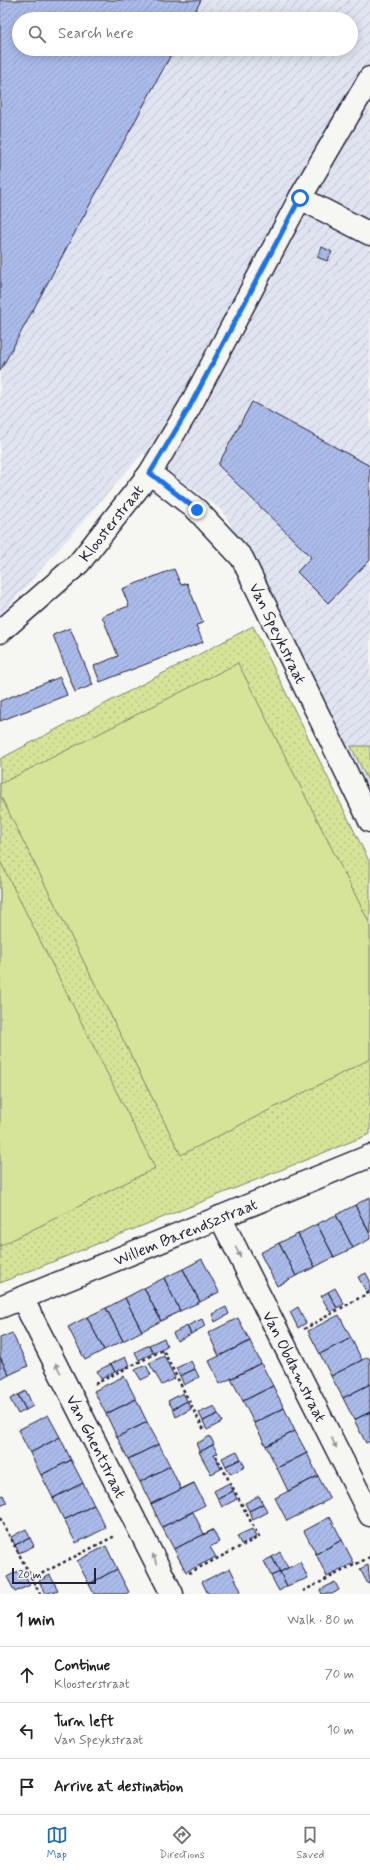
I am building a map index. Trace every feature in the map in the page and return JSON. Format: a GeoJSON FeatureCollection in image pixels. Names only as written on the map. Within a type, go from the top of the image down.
{"type":"FeatureCollection","features":[{"type":"Feature","properties":{"kind":"street","name":"Kloosterstraat"},"geometry":{"type":"LineString","coordinates":[[0,632],[79,563],[150,473],[189,408],[300,198],[370,78]]}},
{"type":"Feature","properties":{"kind":"street"},"geometry":{"type":"LineString","coordinates":[[300,198],[370,234]]}},
{"type":"Feature","properties":{"kind":"street","name":"Van Speykstraat"},"geometry":{"type":"LineString","coordinates":[[150,473],[197,510],[242,558],[370,821]]}},
{"type":"Feature","properties":{"kind":"street","name":"Willem Barendszstraat"},"geometry":{"type":"LineString","coordinates":[[0,1307],[370,1156]]}},
{"type":"Feature","properties":{"kind":"street","name":"Van Obdamstraat"},"geometry":{"type":"LineString","coordinates":[[220,1217],[370,1515]]}},
{"type":"Feature","properties":{"kind":"street","name":"Van Ghentstraat"},"geometry":{"type":"LineString","coordinates":[[22,1298],[170,1589]]}},
{"type":"Feature","properties":{"kind":"path"},"geometry":{"type":"LineString","coordinates":[[282,1341],[370,1292]]}},
{"type":"Feature","properties":{"kind":"path"},"geometry":{"type":"LineString","coordinates":[[72,1395],[163,1350],[205,1432]]}},
{"type":"Feature","properties":{"kind":"path"},"geometry":{"type":"LineString","coordinates":[[170,1589],[259,1537],[216,1456]]}},
{"type":"Feature","properties":{"kind":"path"},"geometry":{"type":"LineString","coordinates":[[0,1518],[40,1594]]}},
{"type":"Feature","properties":{"kind":"path"},"geometry":{"type":"LineString","coordinates":[[32,1579],[137,1524]]}},
{"type":"Feature","properties":{"kind":"path"},"geometry":{"type":"LineString","coordinates":[[303,1591],[370,1557]]}},
{"type":"Feature","properties":{"kind":"shaded area"},"geometry":{"type":"Polygon","coordinates":[[[0,0],[370,0],[370,783],[366,783],[223,511],[143,453],[0,616],[0,0]]]}},
{"type":"Feature","properties":{"kind":"green space"},"geometry":{"type":"Polygon","coordinates":[[[253,626],[370,863],[370,1134],[0,1283],[0,759],[253,626]]]}},
{"type":"Feature","properties":{"kind":"green space"},"geometry":{"type":"Polygon","coordinates":[[[238,663],[370,924],[370,1059],[181,1155],[0,795],[0,784],[238,663]]]}},
{"type":"Feature","properties":{"kind":"green space"},"geometry":{"type":"Polygon","coordinates":[[[351,746],[370,746],[370,785],[351,746]]]}},
{"type":"Feature","properties":{"kind":"green space"},"geometry":{"type":"Polygon","coordinates":[[[0,861],[155,1168],[0,1246],[0,861]]]}},
{"type":"Feature","properties":{"kind":"building"},"geometry":{"type":"Polygon","coordinates":[[[0,0],[201,0],[195,12],[12,12],[12,56],[170,56],[0,371],[0,0]]]}},
{"type":"Feature","properties":{"kind":"building"},"geometry":{"type":"Polygon","coordinates":[[[322,247],[332,252],[327,261],[317,257],[322,247]]]}},
{"type":"Feature","properties":{"kind":"building"},"geometry":{"type":"Polygon","coordinates":[[[252,402],[370,466],[370,560],[328,603],[297,572],[311,557],[218,465],[252,402]]]}},
{"type":"Feature","properties":{"kind":"building"},"geometry":{"type":"Polygon","coordinates":[[[174,569],[181,585],[187,583],[203,623],[196,625],[203,642],[100,682],[94,666],[118,656],[102,616],[129,606],[122,589],[174,569]]]}},
{"type":"Feature","properties":{"kind":"building"},"geometry":{"type":"Polygon","coordinates":[[[70,628],[93,685],[75,692],[53,635],[70,628]]]}},
{"type":"Feature","properties":{"kind":"building"},"geometry":{"type":"Polygon","coordinates":[[[60,677],[67,695],[0,721],[0,701],[60,677]]]}},
{"type":"Feature","properties":{"kind":"building"},"geometry":{"type":"Polygon","coordinates":[[[370,1197],[370,1234],[355,1205],[370,1197]]]}},
{"type":"Feature","properties":{"kind":"building"},"geometry":{"type":"Polygon","coordinates":[[[355,1205],[370,1234],[370,1239],[353,1248],[336,1215],[355,1205]]]}},
{"type":"Feature","properties":{"kind":"building"},"geometry":{"type":"Polygon","coordinates":[[[336,1215],[353,1248],[334,1257],[317,1224],[336,1215]]]}},
{"type":"Feature","properties":{"kind":"building"},"geometry":{"type":"Polygon","coordinates":[[[317,1224],[334,1257],[315,1267],[298,1234],[317,1224]]]}},
{"type":"Feature","properties":{"kind":"building"},"geometry":{"type":"Polygon","coordinates":[[[298,1234],[315,1267],[296,1276],[279,1243],[298,1234]]]}},
{"type":"Feature","properties":{"kind":"building"},"geometry":{"type":"Polygon","coordinates":[[[279,1243],[296,1276],[277,1286],[260,1253],[279,1243]]]}},
{"type":"Feature","properties":{"kind":"building"},"geometry":{"type":"Polygon","coordinates":[[[202,1259],[219,1292],[200,1302],[183,1269],[202,1259]]]}},
{"type":"Feature","properties":{"kind":"building"},"geometry":{"type":"Polygon","coordinates":[[[183,1269],[200,1302],[180,1311],[164,1278],[183,1269]]]}},
{"type":"Feature","properties":{"kind":"building"},"geometry":{"type":"Polygon","coordinates":[[[366,1273],[370,1281],[370,1291],[367,1293],[358,1277],[366,1273]]]}},
{"type":"Feature","properties":{"kind":"building"},"geometry":{"type":"Polygon","coordinates":[[[164,1278],[180,1311],[161,1321],[144,1288],[164,1278]]]}},
{"type":"Feature","properties":{"kind":"building"},"geometry":{"type":"Polygon","coordinates":[[[144,1288],[161,1321],[142,1331],[125,1298],[144,1288]]]}},
{"type":"Feature","properties":{"kind":"building"},"geometry":{"type":"Polygon","coordinates":[[[335,1288],[344,1304],[337,1308],[328,1292],[335,1288]]]}},
{"type":"Feature","properties":{"kind":"building"},"geometry":{"type":"Polygon","coordinates":[[[328,1292],[337,1308],[330,1312],[321,1296],[328,1292]]]}},
{"type":"Feature","properties":{"kind":"building"},"geometry":{"type":"Polygon","coordinates":[[[125,1298],[142,1331],[123,1341],[106,1308],[125,1298]]]}},
{"type":"Feature","properties":{"kind":"building"},"geometry":{"type":"Polygon","coordinates":[[[226,1307],[229,1314],[215,1322],[212,1314],[226,1307]]]}},
{"type":"Feature","properties":{"kind":"building"},"geometry":{"type":"Polygon","coordinates":[[[298,1307],[306,1323],[298,1328],[290,1312],[298,1307]]]}},
{"type":"Feature","properties":{"kind":"building"},"geometry":{"type":"Polygon","coordinates":[[[106,1308],[123,1341],[104,1350],[87,1317],[106,1308]]]}},
{"type":"Feature","properties":{"kind":"building"},"geometry":{"type":"Polygon","coordinates":[[[339,1315],[351,1338],[320,1354],[308,1331],[339,1315]]]}},
{"type":"Feature","properties":{"kind":"building"},"geometry":{"type":"Polygon","coordinates":[[[87,1317],[104,1350],[85,1360],[68,1327],[87,1317]]]}},
{"type":"Feature","properties":{"kind":"building"},"geometry":{"type":"Polygon","coordinates":[[[238,1318],[250,1341],[219,1356],[208,1333],[238,1318]]]}},
{"type":"Feature","properties":{"kind":"building"},"geometry":{"type":"Polygon","coordinates":[[[202,1319],[205,1326],[191,1334],[187,1326],[202,1319]]]}},
{"type":"Feature","properties":{"kind":"building"},"geometry":{"type":"Polygon","coordinates":[[[187,1326],[191,1334],[177,1341],[173,1333],[187,1326]]]}},
{"type":"Feature","properties":{"kind":"building"},"geometry":{"type":"Polygon","coordinates":[[[12,1333],[28,1366],[9,1375],[0,1357],[0,1338],[12,1333]]]}},
{"type":"Feature","properties":{"kind":"building"},"geometry":{"type":"Polygon","coordinates":[[[164,1338],[167,1346],[153,1353],[149,1345],[164,1338]]]}},
{"type":"Feature","properties":{"kind":"building"},"geometry":{"type":"Polygon","coordinates":[[[351,1338],[362,1360],[331,1376],[320,1354],[351,1338]]]}},
{"type":"Feature","properties":{"kind":"building"},"geometry":{"type":"Polygon","coordinates":[[[250,1341],[261,1363],[220,1384],[209,1361],[250,1341]]]}},
{"type":"Feature","properties":{"kind":"building"},"geometry":{"type":"Polygon","coordinates":[[[149,1345],[153,1353],[139,1360],[135,1352],[149,1345]]]}},
{"type":"Feature","properties":{"kind":"building"},"geometry":{"type":"Polygon","coordinates":[[[164,1356],[175,1378],[162,1385],[149,1363],[164,1356]]]}},
{"type":"Feature","properties":{"kind":"building"},"geometry":{"type":"Polygon","coordinates":[[[0,1357],[9,1375],[0,1380],[0,1357]]]}},
{"type":"Feature","properties":{"kind":"building"},"geometry":{"type":"Polygon","coordinates":[[[125,1357],[130,1365],[115,1372],[111,1364],[125,1357]]]}},
{"type":"Feature","properties":{"kind":"building"},"geometry":{"type":"Polygon","coordinates":[[[368,1357],[370,1360],[370,1384],[343,1398],[331,1376],[368,1357]]]}},
{"type":"Feature","properties":{"kind":"building"},"geometry":{"type":"Polygon","coordinates":[[[191,1361],[195,1369],[180,1376],[176,1368],[191,1361]]]}},
{"type":"Feature","properties":{"kind":"building"},"geometry":{"type":"Polygon","coordinates":[[[261,1363],[273,1386],[243,1401],[231,1379],[261,1363]]]}},
{"type":"Feature","properties":{"kind":"building"},"geometry":{"type":"Polygon","coordinates":[[[111,1364],[115,1372],[101,1379],[97,1371],[111,1364]]]}},
{"type":"Feature","properties":{"kind":"building"},"geometry":{"type":"Polygon","coordinates":[[[146,1365],[151,1375],[141,1380],[135,1370],[146,1365]]]}},
{"type":"Feature","properties":{"kind":"building"},"geometry":{"type":"Polygon","coordinates":[[[195,1369],[199,1377],[184,1385],[180,1376],[195,1369]]]}},
{"type":"Feature","properties":{"kind":"building"},"geometry":{"type":"Polygon","coordinates":[[[124,1376],[136,1399],[106,1414],[94,1391],[124,1376]]]}},
{"type":"Feature","properties":{"kind":"building"},"geometry":{"type":"Polygon","coordinates":[[[370,1384],[370,1412],[354,1420],[343,1398],[370,1384]]]}},
{"type":"Feature","properties":{"kind":"building"},"geometry":{"type":"Polygon","coordinates":[[[273,1386],[284,1408],[254,1423],[243,1401],[273,1386]]]}},
{"type":"Feature","properties":{"kind":"building"},"geometry":{"type":"Polygon","coordinates":[[[26,1391],[33,1406],[26,1410],[18,1395],[26,1391]]]}},
{"type":"Feature","properties":{"kind":"building"},"geometry":{"type":"Polygon","coordinates":[[[183,1393],[187,1401],[173,1409],[168,1401],[183,1393]]]}},
{"type":"Feature","properties":{"kind":"building"},"geometry":{"type":"Polygon","coordinates":[[[18,1395],[26,1410],[18,1414],[10,1399],[18,1395]]]}},
{"type":"Feature","properties":{"kind":"building"},"geometry":{"type":"Polygon","coordinates":[[[136,1399],[147,1422],[117,1437],[106,1414],[136,1399]]]}},
{"type":"Feature","properties":{"kind":"building"},"geometry":{"type":"Polygon","coordinates":[[[187,1401],[191,1409],[176,1417],[173,1409],[187,1401]]]}},
{"type":"Feature","properties":{"kind":"building"},"geometry":{"type":"Polygon","coordinates":[[[214,1406],[218,1414],[203,1421],[199,1413],[214,1406]]]}},
{"type":"Feature","properties":{"kind":"building"},"geometry":{"type":"Polygon","coordinates":[[[284,1408],[295,1431],[266,1446],[254,1423],[284,1408]]]}},
{"type":"Feature","properties":{"kind":"building"},"geometry":{"type":"Polygon","coordinates":[[[370,1412],[370,1441],[366,1443],[354,1420],[370,1412]]]}},
{"type":"Feature","properties":{"kind":"building"},"geometry":{"type":"Polygon","coordinates":[[[218,1414],[222,1422],[207,1430],[203,1421],[218,1414]]]}},
{"type":"Feature","properties":{"kind":"building"},"geometry":{"type":"Polygon","coordinates":[[[48,1415],[60,1437],[30,1453],[18,1430],[48,1415]]]}},
{"type":"Feature","properties":{"kind":"building"},"geometry":{"type":"Polygon","coordinates":[[[147,1422],[159,1444],[128,1459],[117,1437],[147,1422]]]}},
{"type":"Feature","properties":{"kind":"building"},"geometry":{"type":"Polygon","coordinates":[[[295,1431],[307,1453],[277,1468],[266,1446],[295,1431]]]}},
{"type":"Feature","properties":{"kind":"building"},"geometry":{"type":"Polygon","coordinates":[[[210,1436],[214,1444],[200,1452],[196,1444],[210,1436]]]}},
{"type":"Feature","properties":{"kind":"building"},"geometry":{"type":"Polygon","coordinates":[[[60,1437],[71,1460],[41,1475],[30,1453],[60,1437]]]}},
{"type":"Feature","properties":{"kind":"building"},"geometry":{"type":"Polygon","coordinates":[[[159,1444],[170,1466],[140,1482],[128,1459],[159,1444]]]}},
{"type":"Feature","properties":{"kind":"building"},"geometry":{"type":"Polygon","coordinates":[[[213,1445],[218,1453],[214,1454],[221,1469],[211,1474],[199,1452],[213,1445]]]}},
{"type":"Feature","properties":{"kind":"building"},"geometry":{"type":"Polygon","coordinates":[[[237,1451],[241,1459],[226,1466],[222,1458],[237,1451]]]}},
{"type":"Feature","properties":{"kind":"building"},"geometry":{"type":"Polygon","coordinates":[[[307,1453],[318,1476],[288,1491],[277,1468],[307,1453]]]}},
{"type":"Feature","properties":{"kind":"building"},"geometry":{"type":"Polygon","coordinates":[[[241,1459],[245,1467],[230,1474],[226,1466],[241,1459]]]}},
{"type":"Feature","properties":{"kind":"building"},"geometry":{"type":"Polygon","coordinates":[[[71,1460],[83,1483],[53,1498],[41,1475],[71,1460]]]}},
{"type":"Feature","properties":{"kind":"building"},"geometry":{"type":"Polygon","coordinates":[[[170,1466],[181,1489],[194,1483],[151,1504],[140,1482],[170,1466]]]}},
{"type":"Feature","properties":{"kind":"building"},"geometry":{"type":"Polygon","coordinates":[[[318,1476],[330,1499],[287,1521],[275,1498],[318,1476]]]}},
{"type":"Feature","properties":{"kind":"building"},"geometry":{"type":"Polygon","coordinates":[[[83,1483],[94,1505],[64,1520],[53,1498],[83,1483]]]}},
{"type":"Feature","properties":{"kind":"building"},"geometry":{"type":"Polygon","coordinates":[[[194,1483],[205,1505],[162,1527],[151,1504],[194,1483]]]}},
{"type":"Feature","properties":{"kind":"building"},"geometry":{"type":"Polygon","coordinates":[[[229,1483],[233,1491],[218,1499],[214,1491],[229,1483]]]}},
{"type":"Feature","properties":{"kind":"building"},"geometry":{"type":"Polygon","coordinates":[[[233,1491],[237,1499],[222,1507],[218,1499],[233,1491]]]}},
{"type":"Feature","properties":{"kind":"building"},"geometry":{"type":"Polygon","coordinates":[[[3,1495],[7,1503],[0,1506],[0,1496],[3,1495]]]}},
{"type":"Feature","properties":{"kind":"building"},"geometry":{"type":"Polygon","coordinates":[[[259,1496],[263,1504],[249,1511],[245,1503],[259,1496]]]}},
{"type":"Feature","properties":{"kind":"building"},"geometry":{"type":"Polygon","coordinates":[[[263,1504],[268,1512],[253,1520],[249,1511],[263,1504]]]}},
{"type":"Feature","properties":{"kind":"building"},"geometry":{"type":"Polygon","coordinates":[[[94,1505],[106,1528],[76,1543],[64,1520],[94,1505]]]}},
{"type":"Feature","properties":{"kind":"building"},"geometry":{"type":"Polygon","coordinates":[[[193,1512],[204,1534],[213,1530],[174,1549],[162,1527],[193,1512]]]}},
{"type":"Feature","properties":{"kind":"building"},"geometry":{"type":"Polygon","coordinates":[[[330,1517],[342,1540],[316,1554],[304,1531],[330,1517]]]}},
{"type":"Feature","properties":{"kind":"building"},"geometry":{"type":"Polygon","coordinates":[[[26,1529],[30,1538],[15,1545],[11,1537],[26,1529]]]}},
{"type":"Feature","properties":{"kind":"building"},"geometry":{"type":"Polygon","coordinates":[[[252,1529],[256,1537],[241,1544],[237,1536],[252,1529]]]}},
{"type":"Feature","properties":{"kind":"building"},"geometry":{"type":"Polygon","coordinates":[[[213,1530],[219,1542],[210,1547],[216,1557],[186,1572],[174,1549],[213,1530]]]}},
{"type":"Feature","properties":{"kind":"building"},"geometry":{"type":"Polygon","coordinates":[[[30,1538],[34,1546],[19,1553],[15,1545],[30,1538]]]}},
{"type":"Feature","properties":{"kind":"building"},"geometry":{"type":"Polygon","coordinates":[[[342,1540],[354,1563],[327,1577],[316,1554],[342,1540]]]}},
{"type":"Feature","properties":{"kind":"building"},"geometry":{"type":"Polygon","coordinates":[[[106,1546],[117,1569],[89,1584],[77,1561],[106,1546]]]}},
{"type":"Feature","properties":{"kind":"building"},"geometry":{"type":"Polygon","coordinates":[[[280,1552],[288,1568],[280,1572],[272,1557],[280,1552]]]}},
{"type":"Feature","properties":{"kind":"building"},"geometry":{"type":"Polygon","coordinates":[[[272,1557],[280,1572],[271,1576],[264,1561],[272,1557]]]}},
{"type":"Feature","properties":{"kind":"building"},"geometry":{"type":"Polygon","coordinates":[[[300,1562],[308,1578],[287,1586],[280,1572],[300,1562]]]}},
{"type":"Feature","properties":{"kind":"building"},"geometry":{"type":"Polygon","coordinates":[[[368,1565],[370,1583],[368,1584],[360,1569],[368,1565]]]}},
{"type":"Feature","properties":{"kind":"building"},"geometry":{"type":"Polygon","coordinates":[[[230,1568],[241,1591],[235,1594],[208,1594],[202,1582],[230,1568]]]}},
{"type":"Feature","properties":{"kind":"building"},"geometry":{"type":"Polygon","coordinates":[[[22,1569],[30,1585],[15,1592],[7,1577],[22,1569]]]}},
{"type":"Feature","properties":{"kind":"building"},"geometry":{"type":"Polygon","coordinates":[[[117,1569],[129,1592],[125,1594],[94,1594],[89,1584],[117,1569]]]}},
{"type":"Feature","properties":{"kind":"building"},"geometry":{"type":"Polygon","coordinates":[[[280,1572],[287,1586],[279,1591],[271,1576],[280,1572]]]}},
{"type":"Feature","properties":{"kind":"building"},"geometry":{"type":"Polygon","coordinates":[[[50,1575],[58,1590],[45,1594],[39,1581],[50,1575]]]}},
{"type":"Feature","properties":{"kind":"building"},"geometry":{"type":"Polygon","coordinates":[[[335,1582],[339,1590],[332,1594],[322,1594],[320,1590],[335,1582]]]}},
{"type":"Feature","properties":{"kind":"route"},"geometry":{"type":"LineString","coordinates":[[197,510],[150,473],[189,408],[300,198]]}}]}
